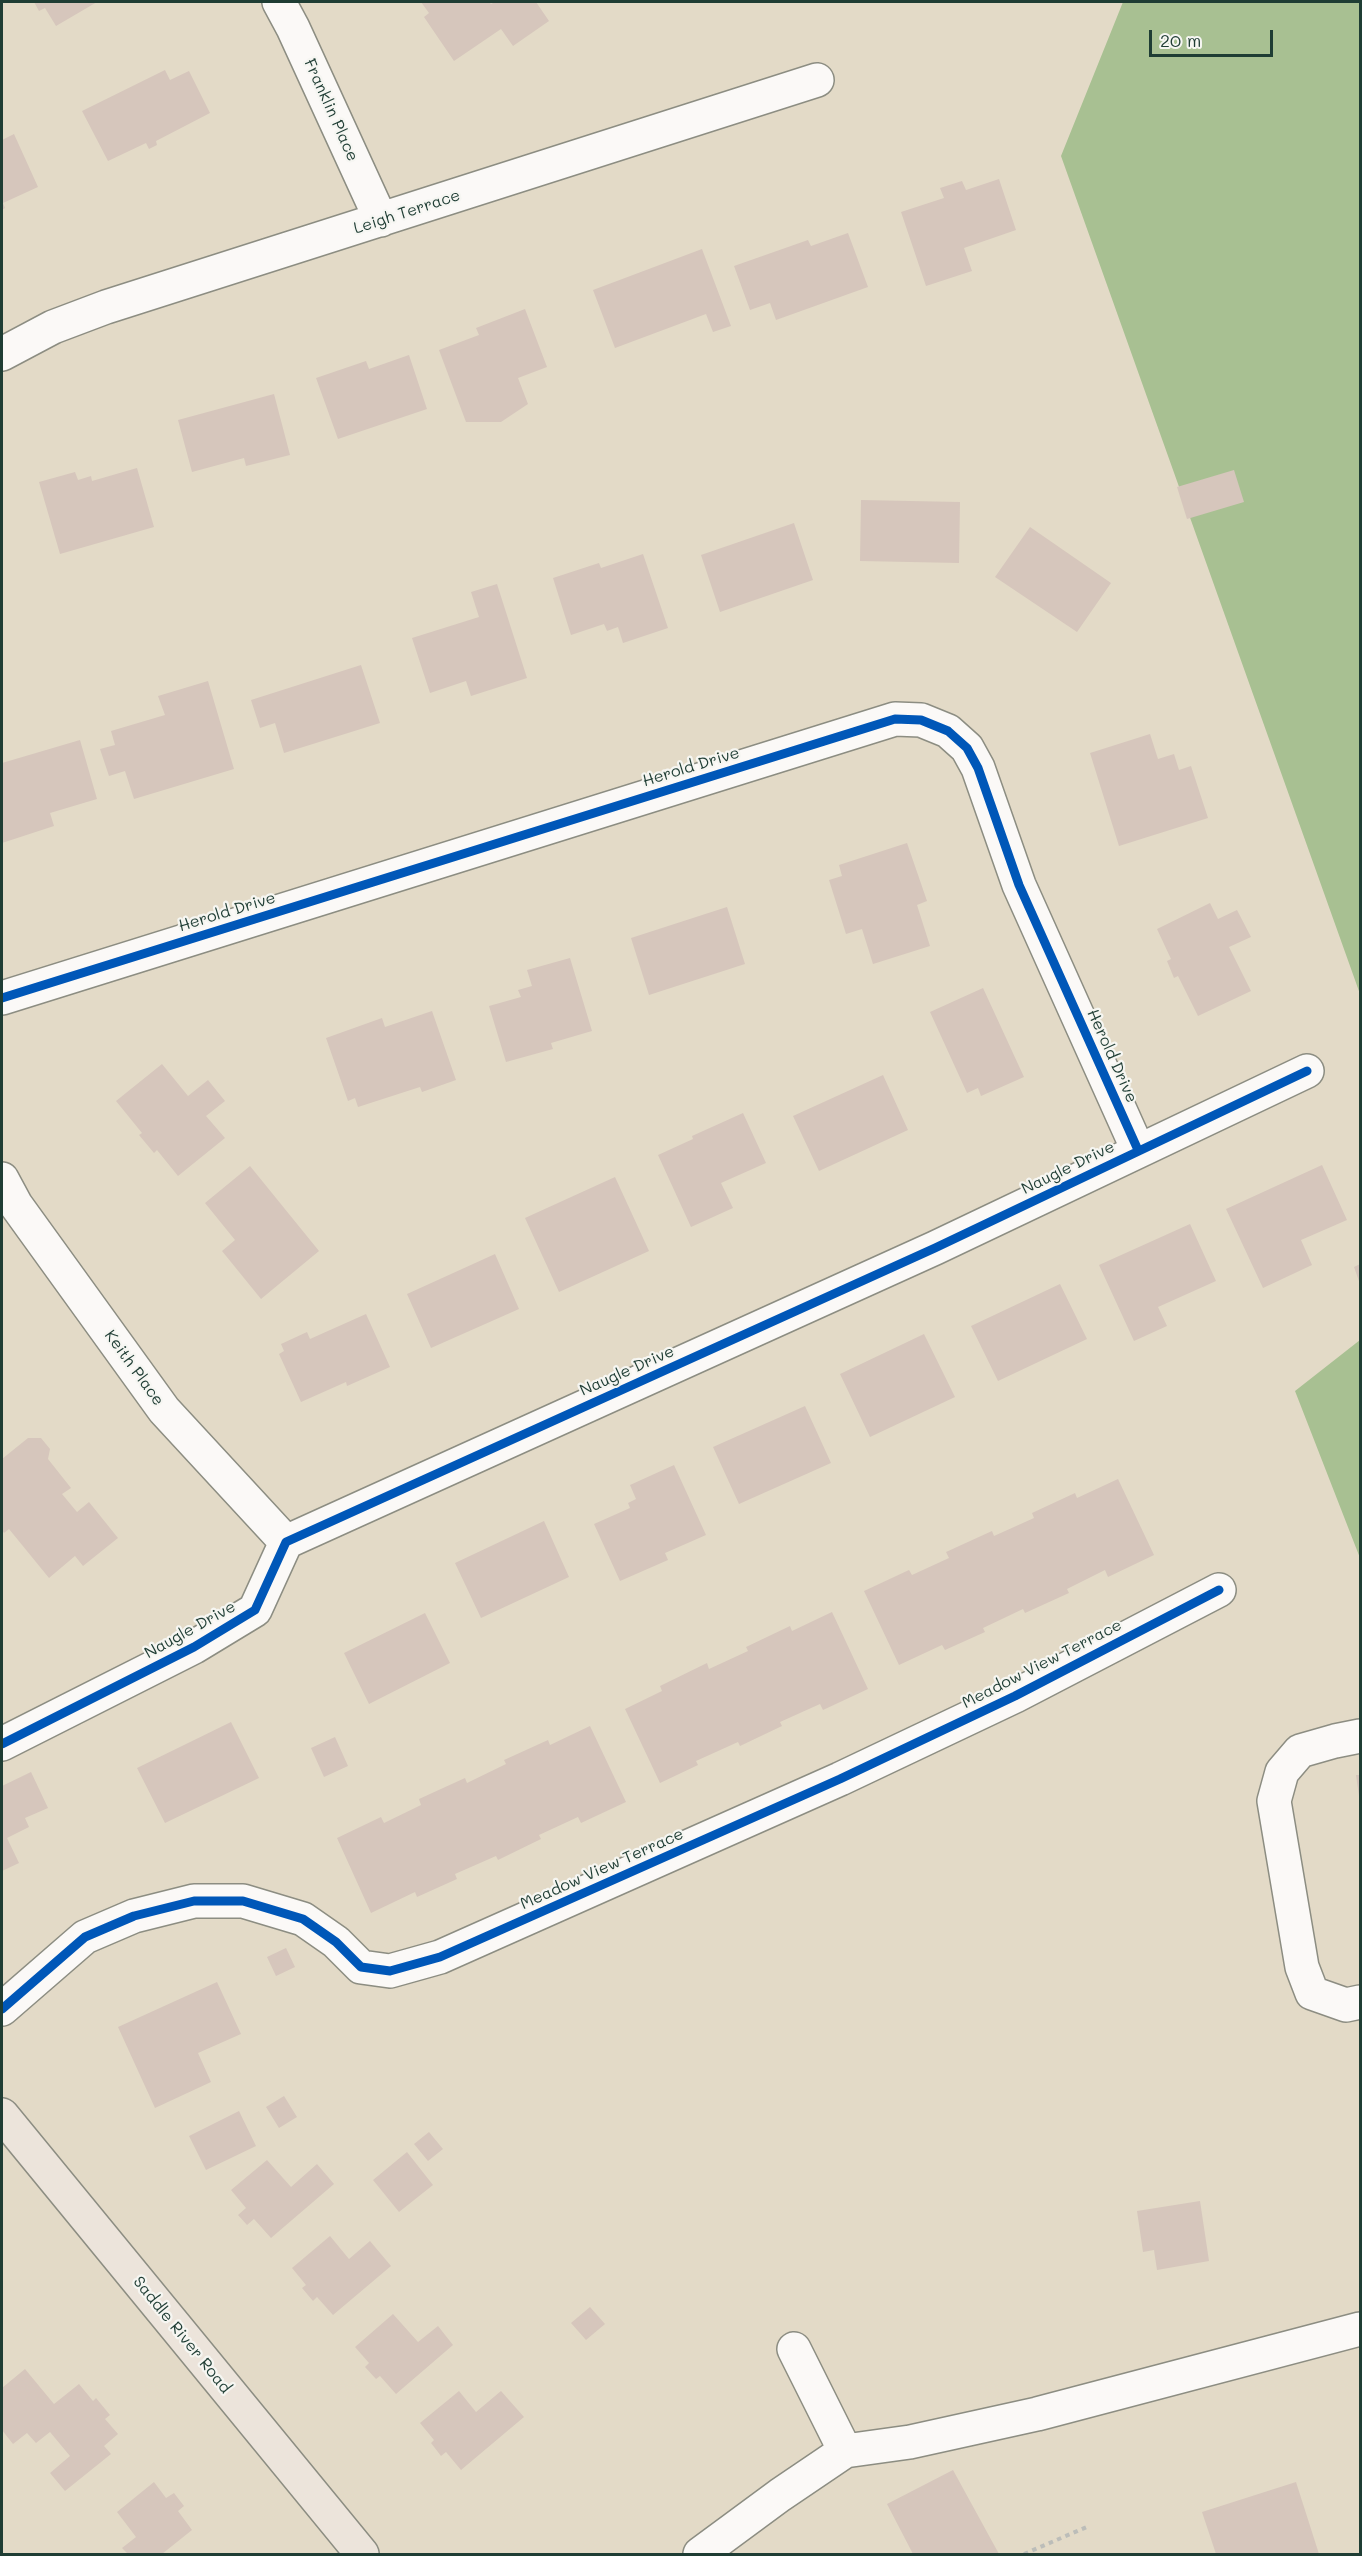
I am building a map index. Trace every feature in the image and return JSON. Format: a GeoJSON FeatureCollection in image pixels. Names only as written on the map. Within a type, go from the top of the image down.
{"type":"FeatureCollection","features":[{"type":"Feature","properties":{"kind":"main road","name":"Saddle River Road"},"geometry":{"type":"LineString","coordinates":[[2,2115],[362,2554]]}},
{"type":"Feature","properties":{"kind":"street","name":"Franklin Place"},"geometry":{"type":"LineString","coordinates":[[279,2],[381,220]]}},
{"type":"Feature","properties":{"kind":"street","name":"Leigh Terrace"},"geometry":{"type":"LineString","coordinates":[[2,354],[53,327],[106,307],[816,80]]}},
{"type":"Feature","properties":{"kind":"street","name":"Herold Drive"},"geometry":{"type":"LineString","coordinates":[[2,998],[895,719],[921,720],[948,731],[967,748],[978,768],[1018,885],[1138,1150]]}},
{"type":"Feature","properties":{"kind":"street","name":"Naugle Drive"},"geometry":{"type":"LineString","coordinates":[[2,1744],[194,1647],[255,1610],[286,1542],[935,1248],[1307,1071]]}},
{"type":"Feature","properties":{"kind":"street","name":"Keith Place"},"geometry":{"type":"LineString","coordinates":[[2,1179],[16,1205],[164,1410],[286,1542]]}},
{"type":"Feature","properties":{"kind":"street","name":"Meadow View Terrace"},"geometry":{"type":"LineString","coordinates":[[2,2010],[86,1937],[134,1916],[194,1901],[243,1901],[303,1920],[336,1942],[362,1966],[390,1971],[440,1957],[840,1779],[1015,1696],[1219,1590]]}},
{"type":"Feature","properties":{"kind":"street"},"geometry":{"type":"LineString","coordinates":[[1360,1736],[1300,1751],[1282,1772],[1274,1801],[1302,1967],[1312,1993],[1346,2005],[1360,2002]]}},
{"type":"Feature","properties":{"kind":"street"},"geometry":{"type":"LineString","coordinates":[[700,2554],[845,2451],[1053,2422],[1360,2329]]}},
{"type":"Feature","properties":{"kind":"street"},"geometry":{"type":"LineString","coordinates":[[794,2349],[845,2451]]}},
{"type":"Feature","properties":{"kind":"path"},"geometry":{"type":"LineString","coordinates":[[1024,2554],[1089,2526]]}},
{"type":"Feature","properties":{"kind":"green space"},"geometry":{"type":"Polygon","coordinates":[[[1123,2],[1360,2],[1360,994],[1061,156],[1123,2]]]}},
{"type":"Feature","properties":{"kind":"green space"},"geometry":{"type":"Polygon","coordinates":[[[1360,1340],[1360,1558],[1295,1391],[1360,1340]]]}},
{"type":"Feature","properties":{"kind":"building"},"geometry":{"type":"Polygon","coordinates":[[[34,2],[97,2],[56,26],[45,8],[39,11],[34,2]]]}},
{"type":"Feature","properties":{"kind":"building"},"geometry":{"type":"Polygon","coordinates":[[[421,2],[489,2],[491,4],[495,2],[536,2],[549,21],[513,46],[501,29],[454,61],[424,17],[429,13],[421,2]]]}},
{"type":"Feature","properties":{"kind":"building"},"geometry":{"type":"Polygon","coordinates":[[[165,70],[170,80],[189,71],[210,113],[156,141],[157,145],[149,149],[146,143],[108,161],[82,111],[165,70]]]}},
{"type":"Feature","properties":{"kind":"building"},"geometry":{"type":"Polygon","coordinates":[[[14,134],[38,187],[3,203],[5,208],[2,210],[2,140],[14,134]]]}},
{"type":"Feature","properties":{"kind":"building"},"geometry":{"type":"Polygon","coordinates":[[[999,179],[1016,230],[964,248],[972,271],[926,286],[901,212],[944,198],[940,188],[962,181],[966,190],[999,179]]]}},
{"type":"Feature","properties":{"kind":"building"},"geometry":{"type":"Polygon","coordinates":[[[848,233],[868,287],[776,320],[770,303],[750,310],[734,266],[808,240],[811,246],[848,233]]]}},
{"type":"Feature","properties":{"kind":"building"},"geometry":{"type":"Polygon","coordinates":[[[702,249],[731,326],[713,332],[706,314],[615,348],[593,290],[702,249]]]}},
{"type":"Feature","properties":{"kind":"building"},"geometry":{"type":"Polygon","coordinates":[[[525,309],[547,367],[518,378],[528,404],[501,422],[466,422],[439,350],[479,335],[476,328],[525,309]]]}},
{"type":"Feature","properties":{"kind":"building"},"geometry":{"type":"Polygon","coordinates":[[[409,355],[427,409],[338,439],[316,378],[366,361],[369,369],[409,355]]]}},
{"type":"Feature","properties":{"kind":"building"},"geometry":{"type":"Polygon","coordinates":[[[274,394],[290,455],[246,466],[244,458],[192,472],[178,420],[274,394]]]}},
{"type":"Feature","properties":{"kind":"building"},"geometry":{"type":"Polygon","coordinates":[[[137,468],[154,527],[60,554],[39,482],[75,472],[78,480],[91,476],[92,481],[137,468]]]}},
{"type":"Feature","properties":{"kind":"building"},"geometry":{"type":"Polygon","coordinates":[[[1234,470],[1244,502],[1187,519],[1177,487],[1234,470]]]}},
{"type":"Feature","properties":{"kind":"building"},"geometry":{"type":"Polygon","coordinates":[[[861,500],[960,502],[959,563],[860,561],[861,500]]]}},
{"type":"Feature","properties":{"kind":"building"},"geometry":{"type":"Polygon","coordinates":[[[794,523],[813,580],[720,612],[701,555],[794,523]]]}},
{"type":"Feature","properties":{"kind":"building"},"geometry":{"type":"Polygon","coordinates":[[[1030,527],[1111,583],[1077,632],[995,577],[1030,527]]]}},
{"type":"Feature","properties":{"kind":"building"},"geometry":{"type":"Polygon","coordinates":[[[643,554],[668,628],[623,643],[618,627],[607,631],[604,624],[571,635],[553,578],[599,563],[601,568],[643,554]]]}},
{"type":"Feature","properties":{"kind":"building"},"geometry":{"type":"Polygon","coordinates":[[[497,584],[527,678],[471,696],[466,681],[430,693],[412,638],[479,617],[471,592],[497,584]]]}},
{"type":"Feature","properties":{"kind":"building"},"geometry":{"type":"Polygon","coordinates":[[[361,665],[380,723],[284,753],[275,723],[260,728],[251,700],[361,665]]]}},
{"type":"Feature","properties":{"kind":"building"},"geometry":{"type":"Polygon","coordinates":[[[208,681],[234,769],[134,799],[125,771],[109,776],[100,749],[115,745],[111,731],[165,715],[158,696],[208,681]]]}},
{"type":"Feature","properties":{"kind":"building"},"geometry":{"type":"Polygon","coordinates":[[[1150,734],[1158,759],[1174,754],[1179,770],[1191,766],[1208,818],[1119,846],[1090,753],[1150,734]]]}},
{"type":"Feature","properties":{"kind":"building"},"geometry":{"type":"Polygon","coordinates":[[[80,740],[97,799],[50,813],[54,826],[2,843],[2,763],[80,740]]]}},
{"type":"Feature","properties":{"kind":"building"},"geometry":{"type":"Polygon","coordinates":[[[907,843],[927,901],[917,905],[930,946],[873,964],[862,929],[846,934],[829,880],[842,876],[839,865],[907,843]]]}},
{"type":"Feature","properties":{"kind":"building"},"geometry":{"type":"Polygon","coordinates":[[[1210,903],[1218,919],[1237,910],[1251,937],[1229,947],[1251,991],[1198,1016],[1178,976],[1174,978],[1167,961],[1171,959],[1157,929],[1210,903]]]}},
{"type":"Feature","properties":{"kind":"building"},"geometry":{"type":"Polygon","coordinates":[[[727,907],[745,964],[649,995],[631,938],[727,907]]]}},
{"type":"Feature","properties":{"kind":"building"},"geometry":{"type":"Polygon","coordinates":[[[570,958],[592,1031],[551,1043],[553,1049],[506,1062],[489,1006],[521,997],[518,990],[532,986],[527,970],[570,958]]]}},
{"type":"Feature","properties":{"kind":"building"},"geometry":{"type":"Polygon","coordinates":[[[983,988],[1024,1077],[981,1096],[978,1088],[967,1093],[930,1012],[983,988]]]}},
{"type":"Feature","properties":{"kind":"building"},"geometry":{"type":"Polygon","coordinates":[[[432,1011],[456,1080],[422,1092],[420,1087],[358,1107],[355,1098],[348,1101],[326,1038],[382,1018],[385,1027],[432,1011]]]}},
{"type":"Feature","properties":{"kind":"building"},"geometry":{"type":"Polygon","coordinates":[[[162,1064],[188,1096],[208,1080],[225,1101],[206,1116],[225,1138],[178,1176],[157,1150],[154,1153],[139,1135],[142,1133],[116,1101],[162,1064]]]}},
{"type":"Feature","properties":{"kind":"building"},"geometry":{"type":"Polygon","coordinates":[[[883,1075],[908,1130],[819,1171],[793,1116],[883,1075]]]}},
{"type":"Feature","properties":{"kind":"building"},"geometry":{"type":"Polygon","coordinates":[[[743,1113],[766,1163],[721,1183],[733,1208],[691,1227],[658,1155],[693,1139],[692,1136],[743,1113]]]}},
{"type":"Feature","properties":{"kind":"building"},"geometry":{"type":"Polygon","coordinates":[[[1322,1165],[1347,1220],[1301,1240],[1312,1265],[1263,1288],[1226,1209],[1322,1165]]]}},
{"type":"Feature","properties":{"kind":"building"},"geometry":{"type":"Polygon","coordinates":[[[250,1166],[319,1251],[261,1299],[222,1251],[235,1240],[205,1203],[250,1166]]]}},
{"type":"Feature","properties":{"kind":"building"},"geometry":{"type":"Polygon","coordinates":[[[615,1177],[649,1251],[559,1292],[525,1218],[615,1177]]]}},
{"type":"Feature","properties":{"kind":"building"},"geometry":{"type":"Polygon","coordinates":[[[1190,1224],[1216,1281],[1158,1307],[1167,1326],[1134,1341],[1099,1265],[1190,1224]]]}},
{"type":"Feature","properties":{"kind":"building"},"geometry":{"type":"Polygon","coordinates":[[[495,1254],[519,1309],[431,1348],[407,1294],[495,1254]]]}},
{"type":"Feature","properties":{"kind":"building"},"geometry":{"type":"Polygon","coordinates":[[[1360,1264],[1360,1284],[1354,1267],[1360,1264]]]}},
{"type":"Feature","properties":{"kind":"building"},"geometry":{"type":"Polygon","coordinates":[[[1060,1284],[1087,1339],[998,1381],[971,1326],[1060,1284]]]}},
{"type":"Feature","properties":{"kind":"building"},"geometry":{"type":"Polygon","coordinates":[[[366,1314],[390,1367],[347,1386],[346,1382],[301,1402],[279,1354],[284,1351],[281,1344],[307,1332],[310,1339],[366,1314]]]}},
{"type":"Feature","properties":{"kind":"building"},"geometry":{"type":"Polygon","coordinates":[[[924,1334],[955,1397],[870,1437],[840,1374],[924,1334]]]}},
{"type":"Feature","properties":{"kind":"building"},"geometry":{"type":"Polygon","coordinates":[[[805,1406],[831,1463],[739,1504],[713,1447],[805,1406]]]}},
{"type":"Feature","properties":{"kind":"building"},"geometry":{"type":"Polygon","coordinates":[[[28,1438],[41,1438],[50,1449],[48,1459],[71,1488],[62,1494],[77,1512],[89,1502],[118,1538],[83,1566],[75,1556],[49,1578],[9,1529],[4,1533],[2,1530],[2,1459],[28,1438]]]}},
{"type":"Feature","properties":{"kind":"building"},"geometry":{"type":"Polygon","coordinates":[[[674,1465],[706,1535],[665,1553],[668,1560],[620,1581],[594,1524],[630,1508],[628,1503],[636,1499],[630,1485],[674,1465]]]}},
{"type":"Feature","properties":{"kind":"building"},"geometry":{"type":"Polygon","coordinates":[[[1118,1479],[1154,1555],[1108,1577],[1105,1570],[1067,1589],[1069,1593],[1025,1613],[1023,1609],[983,1628],[985,1632],[945,1650],[942,1645],[899,1665],[864,1591],[909,1570],[912,1575],[949,1558],[946,1552],[992,1531],[994,1536],[1034,1518],[1032,1513],[1075,1493],[1077,1498],[1118,1479]]]}},
{"type":"Feature","properties":{"kind":"building"},"geometry":{"type":"Polygon","coordinates":[[[544,1521],[569,1577],[481,1618],[455,1563],[544,1521]]]}},
{"type":"Feature","properties":{"kind":"building"},"geometry":{"type":"Polygon","coordinates":[[[832,1612],[868,1689],[823,1710],[820,1704],[780,1722],[782,1726],[740,1746],[738,1742],[696,1761],[698,1765],[660,1783],[625,1709],[662,1691],[660,1686],[707,1663],[709,1669],[748,1651],[746,1647],[790,1626],[792,1631],[832,1612]]]}},
{"type":"Feature","properties":{"kind":"building"},"geometry":{"type":"Polygon","coordinates":[[[425,1613],[450,1663],[369,1704],[344,1653],[425,1613]]]}},
{"type":"Feature","properties":{"kind":"building"},"geometry":{"type":"Polygon","coordinates":[[[231,1722],[259,1778],[165,1823],[137,1768],[231,1722]]]}},
{"type":"Feature","properties":{"kind":"building"},"geometry":{"type":"Polygon","coordinates":[[[590,1726],[626,1802],[581,1823],[578,1817],[539,1835],[541,1839],[498,1860],[496,1856],[455,1874],[457,1879],[417,1897],[415,1892],[371,1913],[337,1838],[381,1817],[384,1823],[421,1805],[419,1799],[465,1778],[467,1783],[506,1764],[504,1760],[548,1740],[550,1745],[590,1726]]]}},
{"type":"Feature","properties":{"kind":"building"},"geometry":{"type":"Polygon","coordinates":[[[335,1737],[348,1766],[324,1777],[311,1748],[335,1737]]]}},
{"type":"Feature","properties":{"kind":"building"},"geometry":{"type":"Polygon","coordinates":[[[31,1772],[48,1808],[25,1818],[29,1827],[7,1838],[19,1863],[2,1871],[2,1786],[31,1772]]]}},
{"type":"Feature","properties":{"kind":"building"},"geometry":{"type":"Polygon","coordinates":[[[1356,1775],[1360,1775],[1360,1796],[1359,1796],[1356,1775]]]}},
{"type":"Feature","properties":{"kind":"building"},"geometry":{"type":"Polygon","coordinates":[[[286,1948],[295,1967],[276,1976],[267,1957],[286,1948]]]}},
{"type":"Feature","properties":{"kind":"building"},"geometry":{"type":"Polygon","coordinates":[[[217,1982],[241,2034],[198,2053],[211,2082],[155,2108],[118,2027],[217,1982]]]}},
{"type":"Feature","properties":{"kind":"building"},"geometry":{"type":"Polygon","coordinates":[[[284,2096],[297,2117],[279,2128],[266,2107],[284,2096]]]}},
{"type":"Feature","properties":{"kind":"building"},"geometry":{"type":"Polygon","coordinates":[[[239,2111],[256,2146],[206,2170],[189,2136],[239,2111]]]}},
{"type":"Feature","properties":{"kind":"building"},"geometry":{"type":"Polygon","coordinates":[[[429,2132],[443,2149],[428,2161],[414,2144],[429,2132]]]}},
{"type":"Feature","properties":{"kind":"building"},"geometry":{"type":"Polygon","coordinates":[[[407,2152],[433,2185],[399,2212],[373,2180],[407,2152]]]}},
{"type":"Feature","properties":{"kind":"building"},"geometry":{"type":"Polygon","coordinates":[[[267,2160],[291,2187],[317,2164],[334,2184],[271,2238],[254,2219],[247,2225],[238,2215],[246,2208],[231,2190],[267,2160]]]}},
{"type":"Feature","properties":{"kind":"building"},"geometry":{"type":"Polygon","coordinates":[[[1200,2201],[1209,2261],[1157,2270],[1154,2250],[1143,2252],[1137,2211],[1200,2201]]]}},
{"type":"Feature","properties":{"kind":"building"},"geometry":{"type":"Polygon","coordinates":[[[330,2236],[349,2259],[370,2241],[391,2266],[333,2315],[317,2297],[313,2301],[302,2288],[306,2285],[292,2268],[330,2236]]]}},
{"type":"Feature","properties":{"kind":"building"},"geometry":{"type":"Polygon","coordinates":[[[590,2307],[605,2324],[586,2340],[571,2323],[590,2307]]]}},
{"type":"Feature","properties":{"kind":"building"},"geometry":{"type":"Polygon","coordinates":[[[393,2314],[418,2342],[438,2326],[453,2345],[396,2394],[380,2376],[376,2379],[365,2367],[369,2363],[355,2347],[393,2314]]]}},
{"type":"Feature","properties":{"kind":"building"},"geometry":{"type":"Polygon","coordinates":[[[25,2369],[54,2404],[79,2384],[93,2401],[96,2398],[110,2415],[105,2419],[118,2434],[104,2446],[111,2454],[65,2491],[50,2473],[70,2456],[50,2432],[36,2443],[27,2433],[13,2444],[2,2430],[2,2388],[25,2369]]]}},
{"type":"Feature","properties":{"kind":"building"},"geometry":{"type":"Polygon","coordinates":[[[459,2391],[476,2412],[501,2391],[524,2417],[461,2470],[446,2452],[441,2456],[431,2443],[434,2440],[420,2423],[459,2391]]]}},
{"type":"Feature","properties":{"kind":"building"},"geometry":{"type":"Polygon","coordinates":[[[953,2470],[999,2554],[913,2554],[887,2504],[953,2470]]]}},
{"type":"Feature","properties":{"kind":"building"},"geometry":{"type":"Polygon","coordinates":[[[154,2482],[166,2498],[174,2493],[184,2506],[178,2511],[192,2530],[162,2554],[128,2554],[122,2548],[136,2537],[117,2512],[154,2482]]]}},
{"type":"Feature","properties":{"kind":"building"},"geometry":{"type":"Polygon","coordinates":[[[1296,2482],[1319,2554],[1216,2554],[1202,2512],[1296,2482]]]}},
{"type":"Feature","properties":{"kind":"cycle path"},"geometry":{"type":"LineString","coordinates":[[2,998],[895,719],[921,720],[948,731],[967,748],[978,768],[1019,885],[1138,1150]]}},
{"type":"Feature","properties":{"kind":"cycle path"},"geometry":{"type":"LineString","coordinates":[[2,1744],[194,1647],[255,1610],[286,1542],[935,1248],[1307,1071]]}},
{"type":"Feature","properties":{"kind":"cycle path"},"geometry":{"type":"LineString","coordinates":[[2,2009],[85,1937],[134,1916],[194,1901],[243,1901],[303,1919],[336,1942],[361,1967],[390,1971],[440,1957],[840,1779],[1015,1696],[1219,1590]]}}]}
